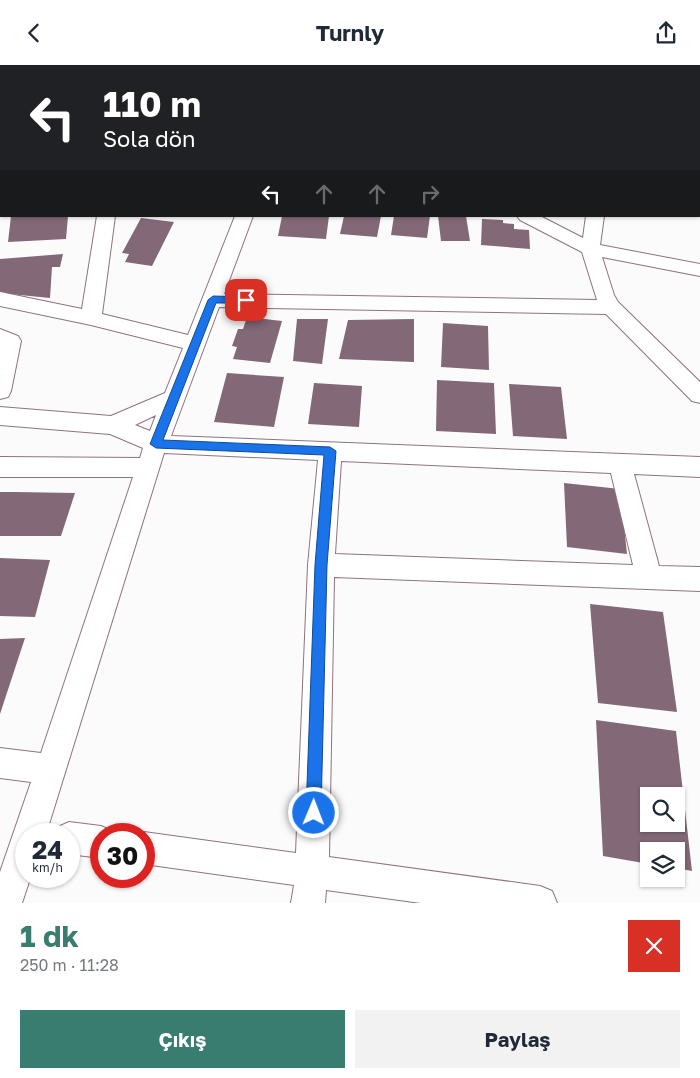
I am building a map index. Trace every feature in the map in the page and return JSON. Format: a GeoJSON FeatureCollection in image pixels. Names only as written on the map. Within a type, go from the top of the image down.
{"type":"FeatureCollection","features":[{"type":"Feature","properties":{"kind":"street"},"geometry":{"type":"LineString","coordinates":[[91,318],[106,217]]}},
{"type":"Feature","properties":{"kind":"street"},"geometry":{"type":"LineString","coordinates":[[36,823],[156,444],[244,217]]}},
{"type":"Feature","properties":{"kind":"street"},"geometry":{"type":"LineString","coordinates":[[528,217],[590,249],[700,270]]}},
{"type":"Feature","properties":{"kind":"street"},"geometry":{"type":"LineString","coordinates":[[595,217],[590,249],[604,295],[612,307],[699,390]]}},
{"type":"Feature","properties":{"kind":"street"},"geometry":{"type":"LineString","coordinates":[[0,299],[91,318],[195,344]]}},
{"type":"Feature","properties":{"kind":"street"},"geometry":{"type":"LineString","coordinates":[[213,300],[612,307]]}},
{"type":"Feature","properties":{"kind":"street"},"geometry":{"type":"LineString","coordinates":[[0,336],[11,341],[0,391]]}},
{"type":"Feature","properties":{"kind":"street"},"geometry":{"type":"LineString","coordinates":[[113,425],[156,444],[700,467]]}},
{"type":"Feature","properties":{"kind":"street"},"geometry":{"type":"LineString","coordinates":[[308,903],[312,870],[321,565],[330,451]]}},
{"type":"Feature","properties":{"kind":"street"},"geometry":{"type":"LineString","coordinates":[[620,464],[649,576]]}},
{"type":"Feature","properties":{"kind":"street"},"geometry":{"type":"LineString","coordinates":[[0,467],[148,468]]}},
{"type":"Feature","properties":{"kind":"street"},"geometry":{"type":"LineString","coordinates":[[321,565],[700,579]]}},
{"type":"Feature","properties":{"kind":"street"},"geometry":{"type":"LineString","coordinates":[[0,763],[51,770]]}},
{"type":"Feature","properties":{"kind":"street"},"geometry":{"type":"LineString","coordinates":[[155,849],[540,903]]}},
{"type":"Feature","properties":{"kind":"street"},"geometry":{"type":"LineString","coordinates":[[5,903],[15,878]]}},
{"type":"Feature","properties":{"kind":"lane"},"geometry":{"type":"LineString","coordinates":[[0,415],[113,425],[174,398]]}},
{"type":"Feature","properties":{"kind":"building"},"geometry":{"type":"Polygon","coordinates":[[[11,217],[68,217],[66,239],[8,242],[11,217]]]}},
{"type":"Feature","properties":{"kind":"building"},"geometry":{"type":"Polygon","coordinates":[[[282,217],[329,217],[326,239],[278,236],[282,217]]]}},
{"type":"Feature","properties":{"kind":"building"},"geometry":{"type":"Polygon","coordinates":[[[344,217],[381,217],[377,237],[340,234],[344,217]]]}},
{"type":"Feature","properties":{"kind":"building"},"geometry":{"type":"Polygon","coordinates":[[[394,217],[430,217],[427,238],[391,235],[394,217]]]}},
{"type":"Feature","properties":{"kind":"building"},"geometry":{"type":"Polygon","coordinates":[[[438,217],[466,217],[470,241],[441,241],[438,217]]]}},
{"type":"Feature","properties":{"kind":"building"},"geometry":{"type":"Polygon","coordinates":[[[141,218],[174,222],[152,266],[125,262],[129,254],[122,253],[141,218]]]}},
{"type":"Feature","properties":{"kind":"building"},"geometry":{"type":"Polygon","coordinates":[[[482,219],[503,220],[503,223],[514,224],[514,229],[529,230],[530,249],[481,245],[482,219]]]}},
{"type":"Feature","properties":{"kind":"building"},"geometry":{"type":"Polygon","coordinates":[[[63,254],[60,267],[52,267],[50,298],[0,293],[0,259],[63,254]]]}},
{"type":"Feature","properties":{"kind":"building"},"geometry":{"type":"Polygon","coordinates":[[[247,317],[282,321],[270,363],[233,359],[237,347],[232,346],[238,329],[243,329],[247,317]]]}},
{"type":"Feature","properties":{"kind":"building"},"geometry":{"type":"Polygon","coordinates":[[[297,319],[328,319],[322,364],[293,361],[297,319]]]}},
{"type":"Feature","properties":{"kind":"building"},"geometry":{"type":"Polygon","coordinates":[[[414,319],[414,362],[339,359],[348,320],[414,319]]]}},
{"type":"Feature","properties":{"kind":"building"},"geometry":{"type":"Polygon","coordinates":[[[443,323],[488,326],[489,370],[441,367],[443,323]]]}},
{"type":"Feature","properties":{"kind":"building"},"geometry":{"type":"Polygon","coordinates":[[[227,373],[284,377],[274,427],[214,422],[227,373]]]}},
{"type":"Feature","properties":{"kind":"building"},"geometry":{"type":"Polygon","coordinates":[[[437,380],[494,383],[496,434],[436,431],[437,380]]]}},
{"type":"Feature","properties":{"kind":"building"},"geometry":{"type":"Polygon","coordinates":[[[314,383],[362,386],[359,427],[308,424],[314,383]]]}},
{"type":"Feature","properties":{"kind":"building"},"geometry":{"type":"Polygon","coordinates":[[[509,384],[561,387],[567,439],[513,436],[509,384]]]}},
{"type":"Feature","properties":{"kind":"building"},"geometry":{"type":"Polygon","coordinates":[[[564,483],[620,489],[627,554],[567,547],[564,483]]]}},
{"type":"Feature","properties":{"kind":"building"},"geometry":{"type":"Polygon","coordinates":[[[0,492],[75,493],[61,536],[0,536],[0,492]]]}},
{"type":"Feature","properties":{"kind":"building"},"geometry":{"type":"Polygon","coordinates":[[[0,558],[50,560],[35,617],[0,616],[0,558]]]}},
{"type":"Feature","properties":{"kind":"building"},"geometry":{"type":"Polygon","coordinates":[[[590,604],[663,612],[677,712],[598,703],[590,604]]]}},
{"type":"Feature","properties":{"kind":"building"},"geometry":{"type":"Polygon","coordinates":[[[25,638],[0,714],[0,639],[25,638]]]}},
{"type":"Feature","properties":{"kind":"building"},"geometry":{"type":"Polygon","coordinates":[[[596,720],[676,731],[682,787],[640,787],[640,832],[685,832],[685,810],[692,871],[685,870],[685,842],[640,842],[640,862],[603,856],[596,720]]]}},
{"type":"Feature","properties":{"kind":"route"},"geometry":{"type":"LineString","coordinates":[[246,300],[213,300],[156,444],[330,451],[321,565],[314,813]]}}]}
